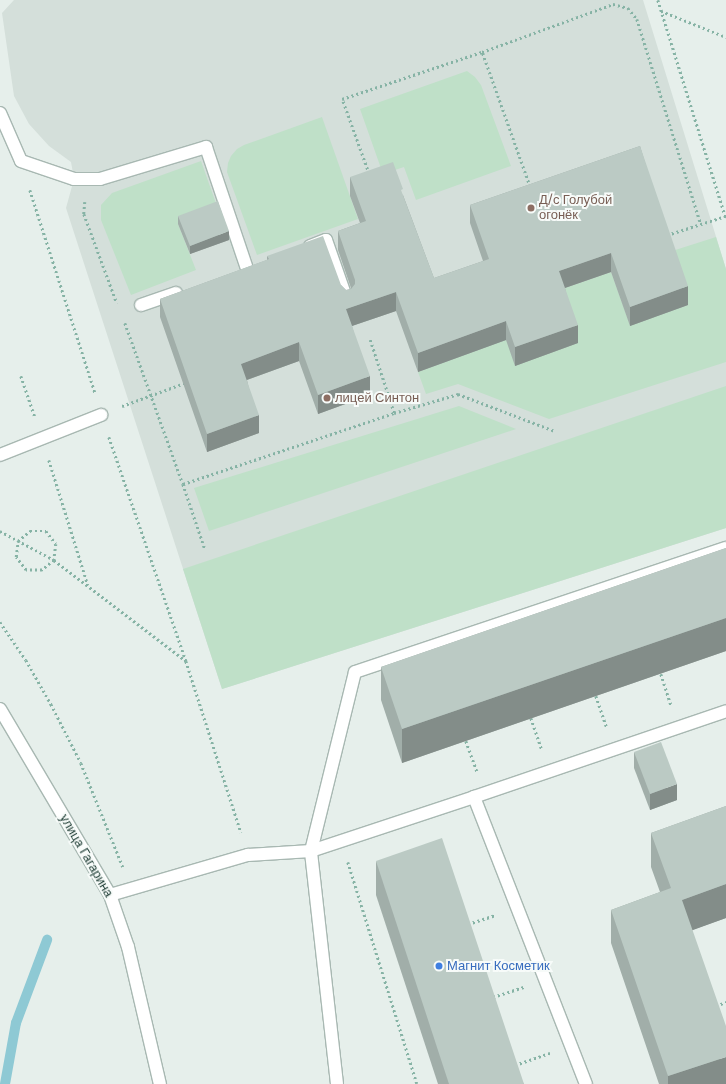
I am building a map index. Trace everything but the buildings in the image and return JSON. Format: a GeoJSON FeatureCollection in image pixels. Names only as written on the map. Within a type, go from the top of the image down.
{"type":"FeatureCollection","features":[{"type":"Feature","properties":{"kind":"street"},"geometry":{"type":"LineString","coordinates":[[0,113],[21,160],[74,179],[100,179],[206,147],[243,270],[261,264]]}},
{"type":"Feature","properties":{"kind":"street"},"geometry":{"type":"LineString","coordinates":[[297,250],[326,240],[348,302]]}},
{"type":"Feature","properties":{"kind":"street"},"geometry":{"type":"LineString","coordinates":[[142,305],[186,290]]}},
{"type":"Feature","properties":{"kind":"street"},"geometry":{"type":"LineString","coordinates":[[0,455],[101,415]]}},
{"type":"Feature","properties":{"kind":"street"},"geometry":{"type":"LineString","coordinates":[[337,1084],[311,851],[354,672],[726,548]]}},
{"type":"Feature","properties":{"kind":"street","name":"улица Гагарина"},"geometry":{"type":"LineString","coordinates":[[0,709],[110,895],[128,947],[160,1084]]}},
{"type":"Feature","properties":{"kind":"street"},"geometry":{"type":"LineString","coordinates":[[110,895],[248,854],[311,851],[726,711]]}},
{"type":"Feature","properties":{"kind":"street"},"geometry":{"type":"LineString","coordinates":[[479,795],[517,907],[586,1084]]}},
{"type":"Feature","properties":{"kind":"path"},"geometry":{"type":"LineString","coordinates":[[658,0],[726,217],[666,236]]}},
{"type":"Feature","properties":{"kind":"path"},"geometry":{"type":"LineString","coordinates":[[371,180],[342,99],[482,52],[613,4],[628,8],[638,19],[701,224]]}},
{"type":"Feature","properties":{"kind":"path"},"geometry":{"type":"LineString","coordinates":[[661,11],[726,37]]}},
{"type":"Feature","properties":{"kind":"path"},"geometry":{"type":"LineString","coordinates":[[482,52],[533,193]]}},
{"type":"Feature","properties":{"kind":"path"},"geometry":{"type":"LineString","coordinates":[[21,160],[101,415],[186,661],[248,854]]}},
{"type":"Feature","properties":{"kind":"path"},"geometry":{"type":"LineString","coordinates":[[85,180],[84,214],[119,308]]}},
{"type":"Feature","properties":{"kind":"path"},"geometry":{"type":"LineString","coordinates":[[125,322],[152,395],[205,549]]}},
{"type":"Feature","properties":{"kind":"path"},"geometry":{"type":"LineString","coordinates":[[370,340],[394,413]]}},
{"type":"Feature","properties":{"kind":"path"},"geometry":{"type":"LineString","coordinates":[[21,376],[88,585]]}},
{"type":"Feature","properties":{"kind":"path"},"geometry":{"type":"LineString","coordinates":[[101,415],[188,381]]}},
{"type":"Feature","properties":{"kind":"path"},"geometry":{"type":"LineString","coordinates":[[183,484],[394,413],[458,394],[555,431]]}},
{"type":"Feature","properties":{"kind":"path"},"geometry":{"type":"LineString","coordinates":[[30,530],[46,531],[56,544],[54,560],[42,570],[26,570],[16,557],[18,541],[30,530]]}},
{"type":"Feature","properties":{"kind":"path"},"geometry":{"type":"LineString","coordinates":[[0,531],[54,560],[186,661]]}},
{"type":"Feature","properties":{"kind":"path"},"geometry":{"type":"LineString","coordinates":[[0,622],[26,660],[68,737],[107,824],[131,888]]}},
{"type":"Feature","properties":{"kind":"path"},"geometry":{"type":"LineString","coordinates":[[661,674],[679,727]]}},
{"type":"Feature","properties":{"kind":"path"},"geometry":{"type":"LineString","coordinates":[[596,696],[614,750]]}},
{"type":"Feature","properties":{"kind":"path"},"geometry":{"type":"LineString","coordinates":[[531,718],[549,771]]}},
{"type":"Feature","properties":{"kind":"path"},"geometry":{"type":"LineString","coordinates":[[466,740],[479,795]]}},
{"type":"Feature","properties":{"kind":"path"},"geometry":{"type":"LineString","coordinates":[[356,889],[417,1084]]}},
{"type":"Feature","properties":{"kind":"path"},"geometry":{"type":"LineString","coordinates":[[460,926],[517,907]]}},
{"type":"Feature","properties":{"kind":"path"},"geometry":{"type":"LineString","coordinates":[[492,998],[545,979]]}},
{"type":"Feature","properties":{"kind":"path"},"geometry":{"type":"LineString","coordinates":[[714,1007],[726,1002]]}},
{"type":"Feature","properties":{"kind":"path"},"geometry":{"type":"LineString","coordinates":[[507,1067],[571,1045]]}},
{"type":"Feature","properties":{"kind":"shaded area"},"geometry":{"type":"Polygon","coordinates":[[[14,0],[643,0],[726,269],[726,528],[222,689],[66,208],[74,179],[71,162],[49,146],[29,124],[14,96],[2,13],[14,0]]]}},
{"type":"Feature","properties":{"kind":"green space"},"geometry":{"type":"Polygon","coordinates":[[[467,71],[475,77],[481,85],[511,166],[416,200],[404,167],[383,174],[360,109],[467,71]]]}},
{"type":"Feature","properties":{"kind":"green space"},"geometry":{"type":"Polygon","coordinates":[[[322,117],[358,219],[257,255],[227,172],[228,163],[231,156],[237,149],[244,145],[322,117]]]}},
{"type":"Feature","properties":{"kind":"green space"},"geometry":{"type":"Polygon","coordinates":[[[201,161],[218,209],[178,224],[196,270],[131,295],[101,220],[101,205],[112,193],[201,161]]]}},
{"type":"Feature","properties":{"kind":"green space"},"geometry":{"type":"Polygon","coordinates":[[[716,237],[726,269],[726,362],[549,419],[458,384],[426,394],[418,372],[469,353],[559,290],[611,272],[630,325],[688,305],[669,252],[716,237]]]}},
{"type":"Feature","properties":{"kind":"green space"},"geometry":{"type":"Polygon","coordinates":[[[726,386],[726,528],[222,689],[183,569],[726,386]]]}},
{"type":"Feature","properties":{"kind":"green space"},"geometry":{"type":"Polygon","coordinates":[[[459,406],[516,429],[209,531],[194,488],[459,406]]]}},
{"type":"Feature","properties":{"kind":"waterway"},"geometry":{"type":"LineString","coordinates":[[5,1084],[16,1023],[47,940]]}},
{"type":"Feature","properties":{"kind":"place","name":"Д/с Голубой огонёк"},"geometry":{"type":"Point","coordinates":[531,208]}},
{"type":"Feature","properties":{"kind":"place","name":"лицей Синтон"},"geometry":{"type":"Point","coordinates":[327,398]}},
{"type":"Feature","properties":{"kind":"place","name":"Магнит Косметик"},"geometry":{"type":"Point","coordinates":[439,966]}}]}
